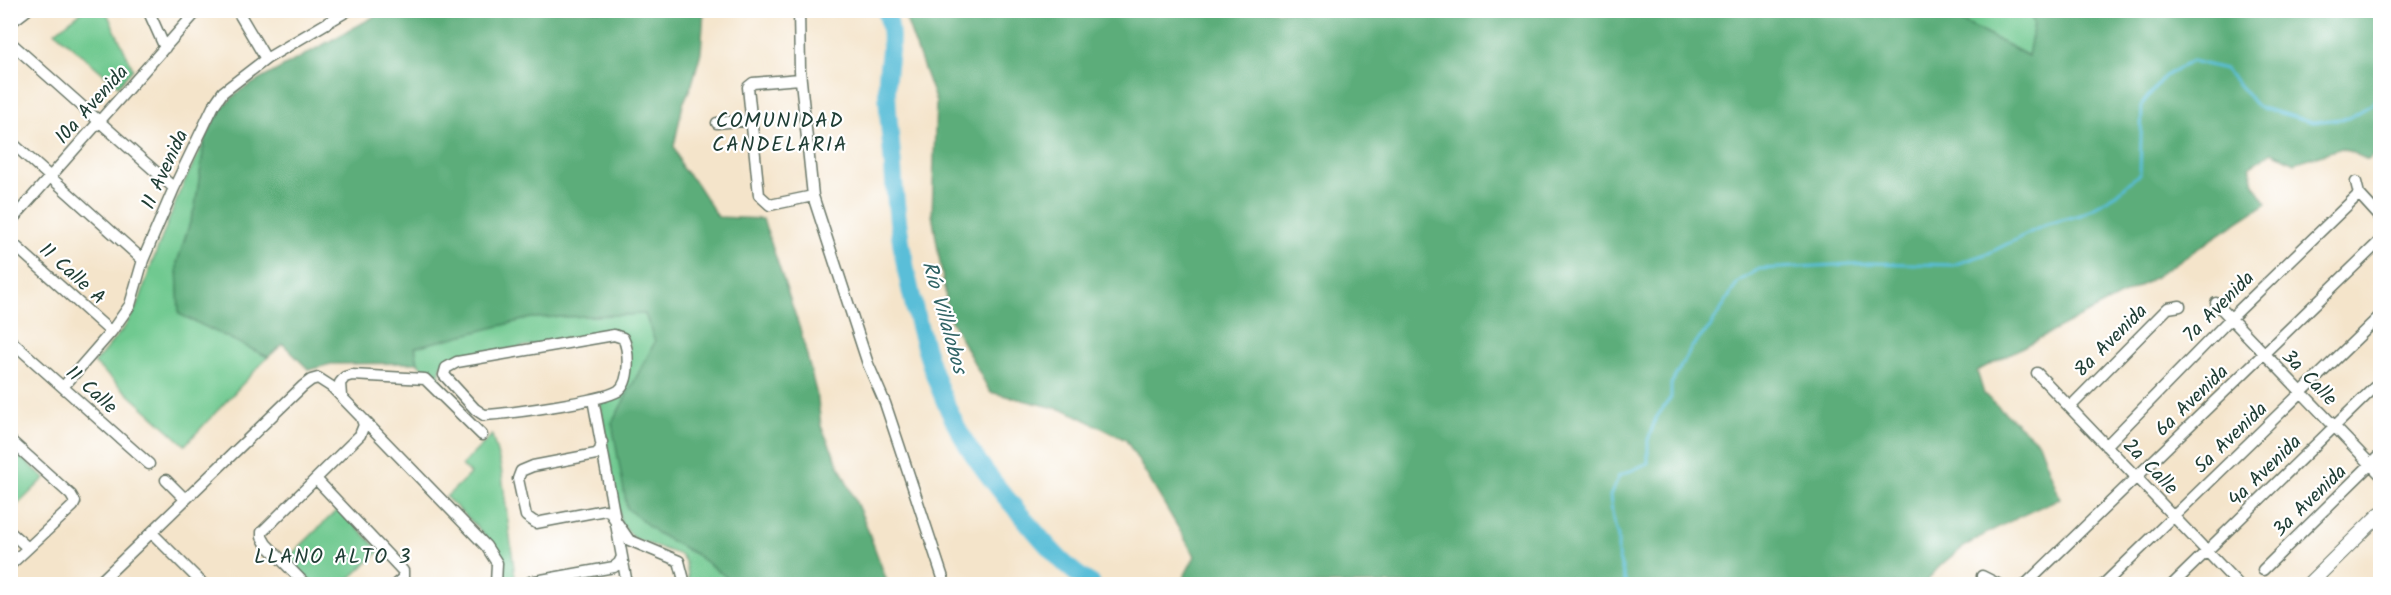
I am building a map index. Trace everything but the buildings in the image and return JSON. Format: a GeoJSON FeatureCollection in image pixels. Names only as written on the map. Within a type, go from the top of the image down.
{"type":"FeatureCollection","features":[{"type":"Feature","properties":{"kind":"main road"},"geometry":{"type":"LineString","coordinates":[[2309,585],[2380,514]]}},
{"type":"Feature","properties":{"kind":"street"},"geometry":{"type":"LineString","coordinates":[[10,23],[27,10]]}},
{"type":"Feature","properties":{"kind":"street"},"geometry":{"type":"LineString","coordinates":[[148,10],[165,48]]}},
{"type":"Feature","properties":{"kind":"street","name":"10a Avenida"},"geometry":{"type":"LineString","coordinates":[[10,222],[198,10]]}},
{"type":"Feature","properties":{"kind":"street"},"geometry":{"type":"LineString","coordinates":[[237,10],[266,59]]}},
{"type":"Feature","properties":{"kind":"street","name":"11 Avenida"},"geometry":{"type":"LineString","coordinates":[[63,387],[111,332],[130,305],[143,260],[174,188],[218,98],[238,78],[266,59],[349,10]]}},
{"type":"Feature","properties":{"kind":"street"},"geometry":{"type":"LineString","coordinates":[[799,10],[800,79],[813,196],[864,353],[885,403],[945,585]]}},
{"type":"Feature","properties":{"kind":"street"},"geometry":{"type":"LineString","coordinates":[[10,42],[174,188]]}},
{"type":"Feature","properties":{"kind":"street"},"geometry":{"type":"LineString","coordinates":[[800,79],[751,84],[748,87],[759,195],[770,205],[813,196]]}},
{"type":"Feature","properties":{"kind":"street"},"geometry":{"type":"LineString","coordinates":[[717,123],[751,120]]}},
{"type":"Feature","properties":{"kind":"street"},"geometry":{"type":"LineString","coordinates":[[10,141],[143,260]]}},
{"type":"Feature","properties":{"kind":"street"},"geometry":{"type":"LineString","coordinates":[[2356,182],[2359,194],[2380,217]]}},
{"type":"Feature","properties":{"kind":"street","name":"7a Avenida"},"geometry":{"type":"LineString","coordinates":[[2106,446],[2229,320],[2359,194]]}},
{"type":"Feature","properties":{"kind":"street","name":"11 Calle A"},"geometry":{"type":"LineString","coordinates":[[10,241],[111,332]]}},
{"type":"Feature","properties":{"kind":"street","name":"6a Avenida"},"geometry":{"type":"LineString","coordinates":[[2026,585],[2380,241]]}},
{"type":"Feature","properties":{"kind":"street","name":"3a Calle"},"geometry":{"type":"LineString","coordinates":[[2216,303],[2229,320],[2380,474]]}},
{"type":"Feature","properties":{"kind":"street","name":"8a Avenida"},"geometry":{"type":"LineString","coordinates":[[2070,407],[2168,308],[2180,306]]}},
{"type":"Feature","properties":{"kind":"street","name":"5a Avenida"},"geometry":{"type":"LineString","coordinates":[[2104,585],[2380,316]]}},
{"type":"Feature","properties":{"kind":"street"},"geometry":{"type":"LineString","coordinates":[[614,335],[620,336],[625,341],[629,362],[623,385],[618,391],[593,399],[483,415],[446,378],[444,372],[448,365],[457,362],[614,335]]}},
{"type":"Feature","properties":{"kind":"street","name":"11 Calle"},"geometry":{"type":"LineString","coordinates":[[10,340],[149,464]]}},
{"type":"Feature","properties":{"kind":"street","name":"2a Calle"},"geometry":{"type":"LineString","coordinates":[[2037,373],[2238,585]]}},
{"type":"Feature","properties":{"kind":"street"},"geometry":{"type":"LineString","coordinates":[[341,397],[340,383],[345,377],[352,375]]}},
{"type":"Feature","properties":{"kind":"street"},"geometry":{"type":"LineString","coordinates":[[98,585],[185,499],[314,378],[352,375],[425,379],[482,435]]}},
{"type":"Feature","properties":{"kind":"street"},"geometry":{"type":"LineString","coordinates":[[314,378],[324,380],[360,415],[490,551],[498,568],[496,585]]}},
{"type":"Feature","properties":{"kind":"street","name":"4a Avenida"},"geometry":{"type":"LineString","coordinates":[[2174,585],[2380,382]]}},
{"type":"Feature","properties":{"kind":"street"},"geometry":{"type":"LineString","coordinates":[[593,399],[627,585]]}},
{"type":"Feature","properties":{"kind":"street"},"geometry":{"type":"LineString","coordinates":[[301,582],[266,544],[261,534],[360,435],[364,425],[360,415]]}},
{"type":"Feature","properties":{"kind":"street"},"geometry":{"type":"LineString","coordinates":[[10,440],[71,495],[75,502],[10,565]]}},
{"type":"Feature","properties":{"kind":"street"},"geometry":{"type":"LineString","coordinates":[[602,442],[596,454],[528,468],[520,473],[518,479],[525,514],[531,522],[536,523],[605,510],[612,514],[616,523],[633,542],[677,559],[683,567],[686,585]]}},
{"type":"Feature","properties":{"kind":"street","name":"3a Avenida"},"geometry":{"type":"LineString","coordinates":[[2263,570],[2380,455]]}},
{"type":"Feature","properties":{"kind":"street"},"geometry":{"type":"LineString","coordinates":[[316,479],[403,570],[403,578],[396,585]]}},
{"type":"Feature","properties":{"kind":"street"},"geometry":{"type":"LineString","coordinates":[[166,480],[185,499]]}},
{"type":"Feature","properties":{"kind":"street"},"geometry":{"type":"LineString","coordinates":[[10,532],[28,548]]}},
{"type":"Feature","properties":{"kind":"street"},"geometry":{"type":"LineString","coordinates":[[152,532],[203,585]]}},
{"type":"Feature","properties":{"kind":"street"},"geometry":{"type":"LineString","coordinates":[[530,582],[566,580],[614,567],[622,557]]}},
{"type":"Feature","properties":{"kind":"street"},"geometry":{"type":"LineString","coordinates":[[1982,576],[1998,585]]}},
{"type":"Feature","properties":{"kind":"green space"},"geometry":{"type":"Polygon","coordinates":[[[386,10],[704,11],[701,52],[692,84],[683,104],[674,146],[682,168],[696,183],[718,217],[763,219],[801,332],[818,400],[821,426],[865,522],[888,584],[736,584],[695,554],[657,533],[627,508],[612,423],[655,342],[645,314],[531,318],[415,347],[418,363],[331,364],[309,370],[283,344],[268,357],[179,314],[177,263],[195,207],[205,140],[218,112],[239,91],[386,10]]]}},
{"type":"Feature","properties":{"kind":"green space"},"geometry":{"type":"Polygon","coordinates":[[[1961,10],[1963,22],[2028,56],[2034,23],[2028,11],[2380,11],[2380,151],[2368,160],[2342,148],[2294,163],[2272,152],[2250,166],[2254,184],[2267,203],[2147,282],[1977,371],[1984,394],[2039,443],[2060,498],[2006,523],[1967,545],[1936,570],[1926,584],[1180,584],[1195,556],[1126,440],[1068,411],[990,392],[949,317],[932,214],[936,102],[903,11],[1961,10]]]}},
{"type":"Feature","properties":{"kind":"green space"},"geometry":{"type":"Polygon","coordinates":[[[83,11],[106,11],[133,69],[118,86],[55,32],[83,11]]]}},
{"type":"Feature","properties":{"kind":"green space"},"geometry":{"type":"Polygon","coordinates":[[[1961,11],[2028,11],[2034,23],[2029,56],[1963,22],[1961,11]]]}},
{"type":"Feature","properties":{"kind":"green space"},"geometry":{"type":"Polygon","coordinates":[[[205,140],[195,207],[177,263],[179,313],[268,357],[185,445],[94,363],[124,328],[139,302],[180,191],[205,140]]]}},
{"type":"Feature","properties":{"kind":"green space"},"geometry":{"type":"Polygon","coordinates":[[[645,314],[655,342],[612,423],[657,533],[695,554],[736,584],[689,584],[686,563],[681,555],[635,539],[621,524],[600,403],[621,394],[629,343],[610,331],[450,360],[442,365],[439,375],[447,390],[418,363],[415,347],[531,318],[645,314]]]}},
{"type":"Feature","properties":{"kind":"green space"},"geometry":{"type":"Polygon","coordinates":[[[492,435],[501,467],[516,584],[502,584],[499,558],[493,547],[476,526],[446,497],[470,474],[462,465],[492,435]]]}},
{"type":"Feature","properties":{"kind":"green space"},"geometry":{"type":"Polygon","coordinates":[[[11,448],[45,478],[11,511],[11,448]]]}},
{"type":"Feature","properties":{"kind":"green space"},"geometry":{"type":"Polygon","coordinates":[[[339,508],[380,551],[344,584],[313,584],[288,558],[339,508]]]}},
{"type":"Feature","properties":{"kind":"waterway","name":"Río Villalobos"},"geometry":{"type":"LineString","coordinates":[[886,10],[891,37],[887,77],[888,111],[900,237],[915,310],[937,381],[950,414],[987,474],[1057,556],[1074,572],[1092,584]]}},
{"type":"Feature","properties":{"kind":"waterway"},"geometry":{"type":"LineString","coordinates":[[2380,24],[2378,27],[2380,32]]}},
{"type":"Feature","properties":{"kind":"waterway"},"geometry":{"type":"LineString","coordinates":[[1626,584],[1618,555],[1618,537],[1610,496],[1619,476],[1648,463],[1648,440],[1656,418],[1671,397],[1671,384],[1691,348],[1710,327],[1738,282],[1759,269],[1870,263],[1953,265],[1989,253],[2047,224],[2081,215],[2117,194],[2140,173],[2142,104],[2165,76],[2192,61],[2225,69],[2258,107],[2313,122],[2349,118],[2374,103],[2380,94]]}},
{"type":"Feature","properties":{"kind":"district","name":"COMUNIDAD CANDELARIA"},"geometry":{"type":"Point","coordinates":[780,132]}},
{"type":"Feature","properties":{"kind":"district","name":"LLANO ALTO 3"},"geometry":{"type":"Point","coordinates":[333,556]}}]}
